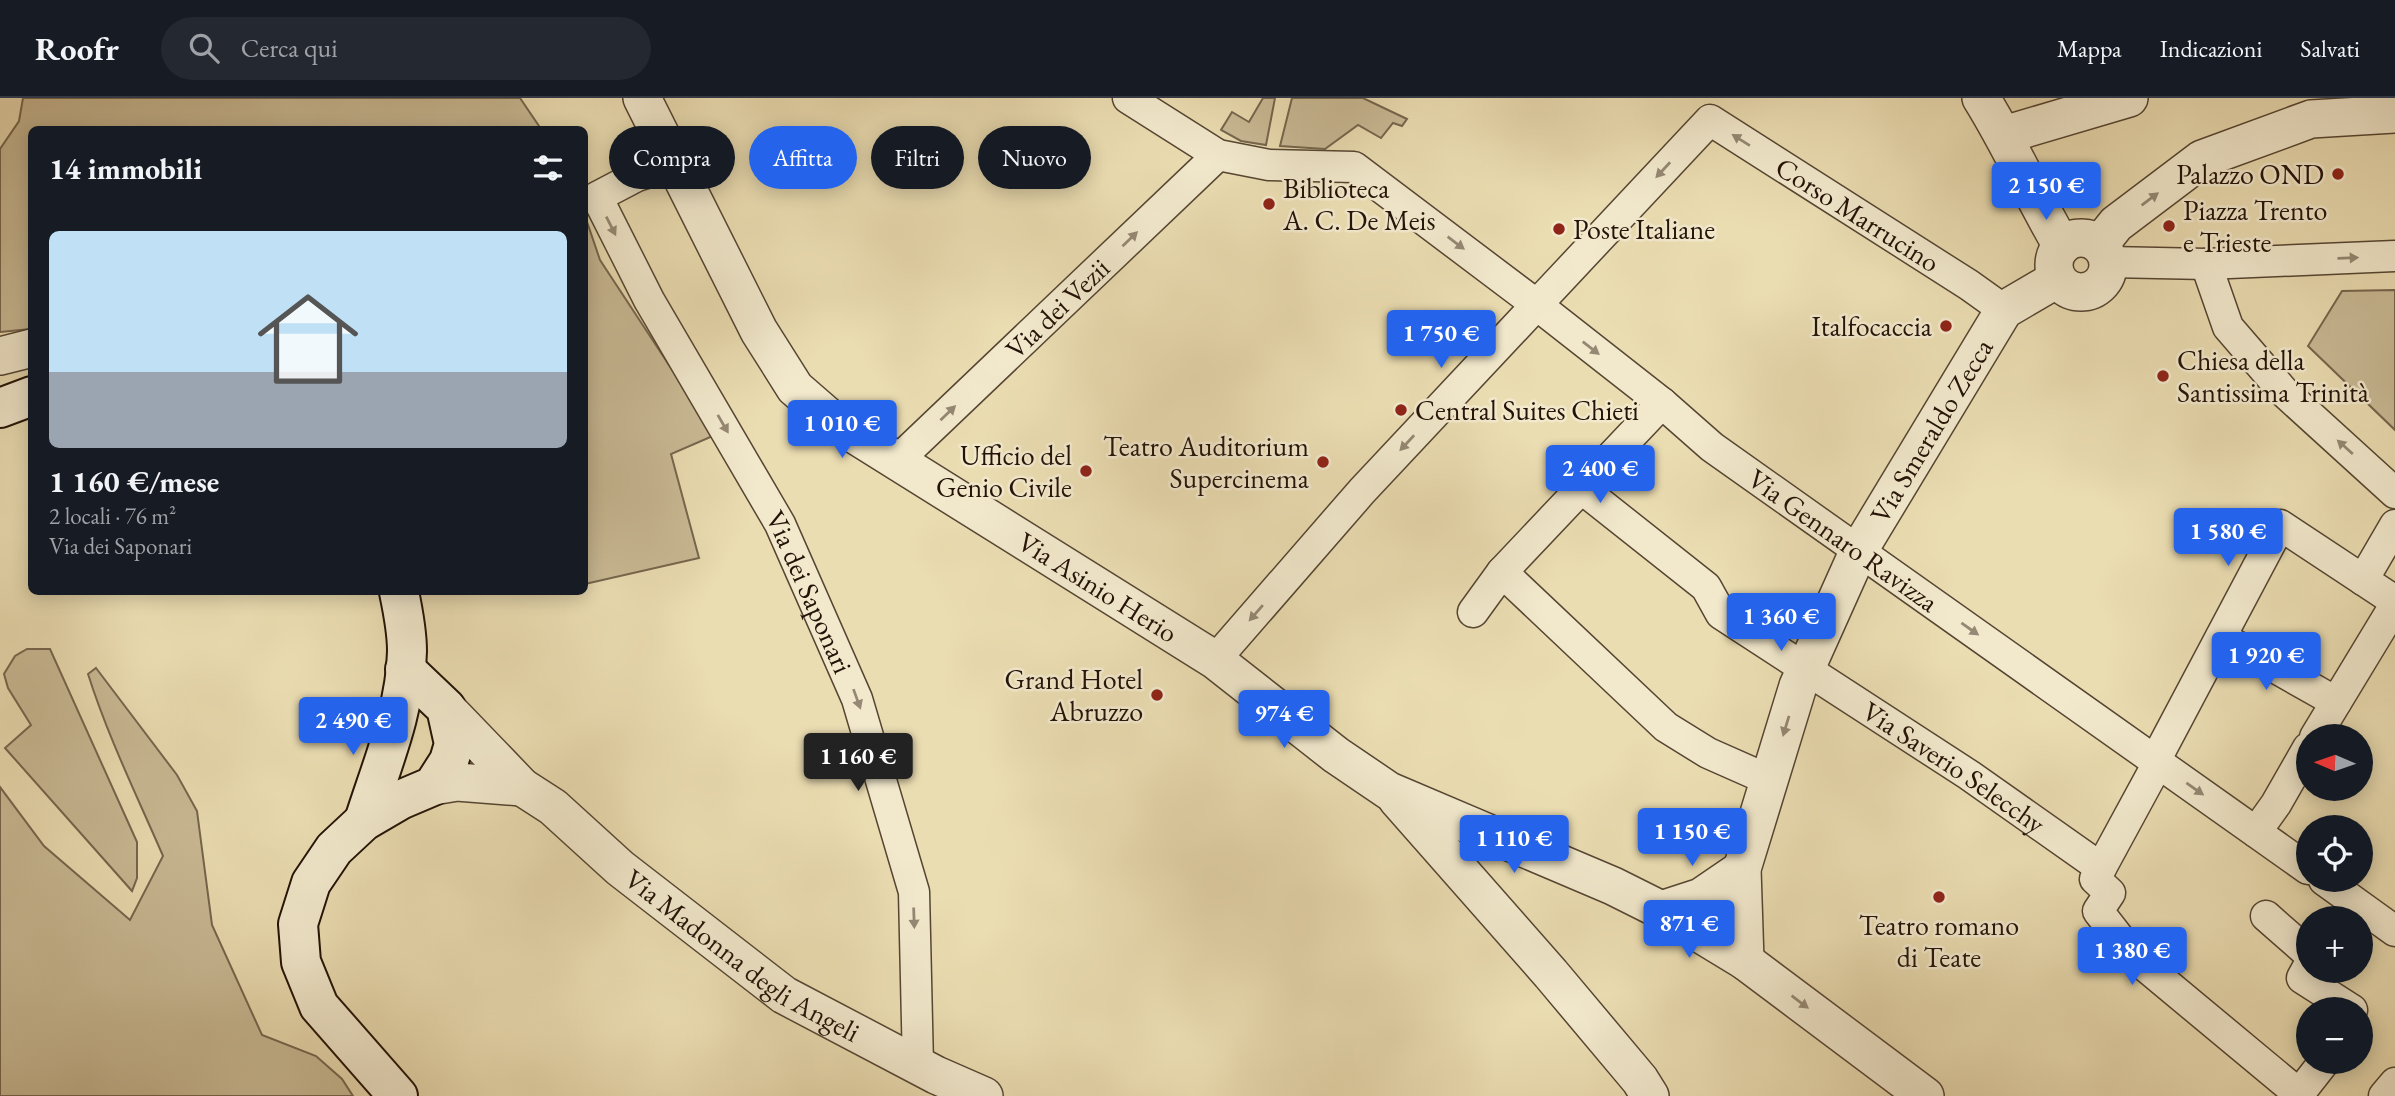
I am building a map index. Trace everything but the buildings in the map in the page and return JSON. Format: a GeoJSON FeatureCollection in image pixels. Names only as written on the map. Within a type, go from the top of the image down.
{"type":"FeatureCollection","features":[{"type":"Feature","properties":{"kind":"main road"},"geometry":{"type":"LineString","coordinates":[[0,408],[28,398]]}},
{"type":"Feature","properties":{"kind":"main road"},"geometry":{"type":"LineString","coordinates":[[399,595],[407,650],[405,669]]}},
{"type":"Feature","properties":{"kind":"main road","name":"Via Madonna degli Angeli"},"geometry":{"type":"LineString","coordinates":[[405,669],[446,708]]}},
{"type":"Feature","properties":{"kind":"main road","name":"Via Madonna degli Angeli"},"geometry":{"type":"LineString","coordinates":[[364,821],[398,710],[405,669]]}},
{"type":"Feature","properties":{"kind":"main road"},"geometry":{"type":"LineString","coordinates":[[433,786],[452,753],[454,744],[446,708]]}},
{"type":"Feature","properties":{"kind":"main road","name":"Via Madonna degli Angeli"},"geometry":{"type":"LineString","coordinates":[[398,710],[402,739],[409,761],[419,775],[433,786],[400,800],[364,821],[334,849],[311,883],[298,924],[301,962],[319,1006],[398,1096]]}},
{"type":"Feature","properties":{"kind":"street","name":"Via Asinio Herio"},"geometry":{"type":"LineString","coordinates":[[642,98],[656,126]]}},
{"type":"Feature","properties":{"kind":"street"},"geometry":{"type":"LineString","coordinates":[[1128,98],[1218,155]]}},
{"type":"Feature","properties":{"kind":"street"},"geometry":{"type":"LineString","coordinates":[[1981,98],[2004,135],[2044,215],[2066,289],[2079,293],[2093,290],[2104,282],[2104,253],[2116,224],[2202,159],[2311,119],[2395,114]]}},
{"type":"Feature","properties":{"kind":"street"},"geometry":{"type":"LineString","coordinates":[[2004,135],[2129,98]]}},
{"type":"Feature","properties":{"kind":"street","name":"Corso Marrucino"},"geometry":{"type":"LineString","coordinates":[[1537,305],[1710,120],[2004,310]]}},
{"type":"Feature","properties":{"kind":"street","name":"Via Gennaro Ravizza"},"geometry":{"type":"LineString","coordinates":[[1218,155],[1269,165],[1354,167],[1537,305],[1662,403],[1712,447],[2296,860]]}},
{"type":"Feature","properties":{"kind":"street","name":"Via dei Vezii"},"geometry":{"type":"LineString","coordinates":[[898,460],[1218,155]]}},
{"type":"Feature","properties":{"kind":"street","name":"Via dei Saponari"},"geometry":{"type":"LineString","coordinates":[[612,189],[597,197],[649,300],[780,524],[858,699],[914,892],[918,1066]]}},
{"type":"Feature","properties":{"kind":"street","name":"Via Asinio Herio"},"geometry":{"type":"LineString","coordinates":[[688,189],[759,331],[795,387],[833,421],[1215,660],[1336,755],[1389,791]]}},
{"type":"Feature","properties":{"kind":"street"},"geometry":{"type":"LineString","coordinates":[[2004,310],[2060,262],[2074,238],[2081,238],[2104,253],[2206,264],[2395,256]]}},
{"type":"Feature","properties":{"kind":"street"},"geometry":{"type":"LineString","coordinates":[[2206,264],[2228,327],[2284,392],[2395,494]]}},
{"type":"Feature","properties":{"kind":"street"},"geometry":{"type":"LineString","coordinates":[[1215,660],[1362,491],[1537,305]]}},
{"type":"Feature","properties":{"kind":"street","name":"Via Smeraldo Zecca"},"geometry":{"type":"LineString","coordinates":[[1745,961],[1742,869],[1798,686],[1858,550],[2004,310]]}},
{"type":"Feature","properties":{"kind":"street"},"geometry":{"type":"LineString","coordinates":[[0,356],[28,349]]}},
{"type":"Feature","properties":{"kind":"street"},"geometry":{"type":"LineString","coordinates":[[1473,612],[1502,572],[1662,403]]}},
{"type":"Feature","properties":{"kind":"street","name":"Via Saverio Selecchy"},"geometry":{"type":"LineString","coordinates":[[1581,488],[1706,587],[1721,614],[1969,775],[2101,868]]}},
{"type":"Feature","properties":{"kind":"street"},"geometry":{"type":"LineString","coordinates":[[2315,1074],[2299,1094],[2133,956],[2098,911],[2110,893],[2095,879],[2280,525],[2395,603],[2323,724]]}},
{"type":"Feature","properties":{"kind":"street"},"geometry":{"type":"LineString","coordinates":[[2363,580],[2395,525]]}},
{"type":"Feature","properties":{"kind":"street"},"geometry":{"type":"LineString","coordinates":[[1502,572],[1666,727],[1708,753],[1769,779]]}},
{"type":"Feature","properties":{"kind":"street"},"geometry":{"type":"LineString","coordinates":[[2221,637],[2336,702]]}},
{"type":"Feature","properties":{"kind":"street","name":"Via Madonna degli Angeli"},"geometry":{"type":"LineString","coordinates":[[446,708],[522,787],[553,807],[620,868],[783,995],[918,1066],[984,1096]]}},
{"type":"Feature","properties":{"kind":"street"},"geometry":{"type":"LineString","coordinates":[[2256,832],[2296,769]]}},
{"type":"Feature","properties":{"kind":"street","name":"Via Madonna degli Angeli"},"geometry":{"type":"LineString","coordinates":[[433,786],[457,782],[522,787]]}},
{"type":"Feature","properties":{"kind":"street"},"geometry":{"type":"LineString","coordinates":[[1389,791],[1613,886],[1661,910],[1745,961],[1925,1096]]}},
{"type":"Feature","properties":{"kind":"street"},"geometry":{"type":"LineString","coordinates":[[1389,791],[1551,974],[1640,1080],[1650,1096]]}},
{"type":"Feature","properties":{"kind":"street"},"geometry":{"type":"LineString","coordinates":[[1661,910],[1700,897],[1742,869]]}},
{"type":"Feature","properties":{"kind":"street"},"geometry":{"type":"LineString","coordinates":[[2337,892],[2376,927]]}},
{"type":"Feature","properties":{"kind":"street"},"geometry":{"type":"LineString","coordinates":[[2266,916],[2296,942]]}},
{"type":"Feature","properties":{"kind":"street"},"geometry":{"type":"LineString","coordinates":[[2384,1096],[2395,1083]]}},
{"type":"Feature","properties":{"kind":"shaded area"},"geometry":{"type":"Polygon","coordinates":[[[23,98],[520,98],[539,126],[28,126],[28,329],[0,332],[0,149],[19,121],[23,98]]]}},
{"type":"Feature","properties":{"kind":"shaded area"},"geometry":{"type":"Polygon","coordinates":[[[1263,98],[1275,98],[1266,145],[1241,141],[1221,130],[1232,112],[1249,122],[1263,98]]]}},
{"type":"Feature","properties":{"kind":"shaded area"},"geometry":{"type":"Polygon","coordinates":[[[1292,98],[1363,98],[1407,119],[1402,126],[1393,123],[1381,138],[1358,125],[1325,149],[1280,146],[1292,98]]]}},
{"type":"Feature","properties":{"kind":"shaded area"},"geometry":{"type":"Polygon","coordinates":[[[588,225],[600,260],[715,435],[671,454],[699,558],[588,583],[588,225]]]}},
{"type":"Feature","properties":{"kind":"shaded area"},"geometry":{"type":"Polygon","coordinates":[[[2395,290],[2395,430],[2308,346],[2342,291],[2395,290]]]}},
{"type":"Feature","properties":{"kind":"shaded area"},"geometry":{"type":"Polygon","coordinates":[[[27,649],[50,649],[137,842],[137,878],[132,891],[5,748],[31,725],[8,688],[4,674],[15,656],[27,649]]]}},
{"type":"Feature","properties":{"kind":"shaded area"},"geometry":{"type":"Polygon","coordinates":[[[96,668],[177,775],[197,811],[212,925],[262,1035],[316,1056],[342,1079],[353,1096],[0,1096],[0,787],[44,846],[130,920],[163,856],[104,721],[88,674],[96,668]]]}},
{"type":"Feature","properties":{"kind":"place","name":"Palazzo OND"},"geometry":{"type":"Point","coordinates":[2338,174]}},
{"type":"Feature","properties":{"kind":"place","name":"Biblioteca A. C. De Meis"},"geometry":{"type":"Point","coordinates":[1269,204]}},
{"type":"Feature","properties":{"kind":"place","name":"Piazza Trento e Trieste"},"geometry":{"type":"Point","coordinates":[2169,226]}},
{"type":"Feature","properties":{"kind":"place","name":"Poste Italiane"},"geometry":{"type":"Point","coordinates":[1559,229]}},
{"type":"Feature","properties":{"kind":"place","name":"Italfocaccia"},"geometry":{"type":"Point","coordinates":[1946,326]}},
{"type":"Feature","properties":{"kind":"place","name":"Chiesa della Santissima Trinità"},"geometry":{"type":"Point","coordinates":[2163,376]}},
{"type":"Feature","properties":{"kind":"place","name":"Central Suites Chieti"},"geometry":{"type":"Point","coordinates":[1401,410]}},
{"type":"Feature","properties":{"kind":"place","name":"Teatro Auditorium Supercinema"},"geometry":{"type":"Point","coordinates":[1323,462]}},
{"type":"Feature","properties":{"kind":"place","name":"Ufficio del Genio Civile"},"geometry":{"type":"Point","coordinates":[1086,471]}},
{"type":"Feature","properties":{"kind":"place","name":"Grand Hotel Abruzzo"},"geometry":{"type":"Point","coordinates":[1157,695]}},
{"type":"Feature","properties":{"kind":"place","name":"Teatro romano di Teate"},"geometry":{"type":"Point","coordinates":[1939,897]}}]}
